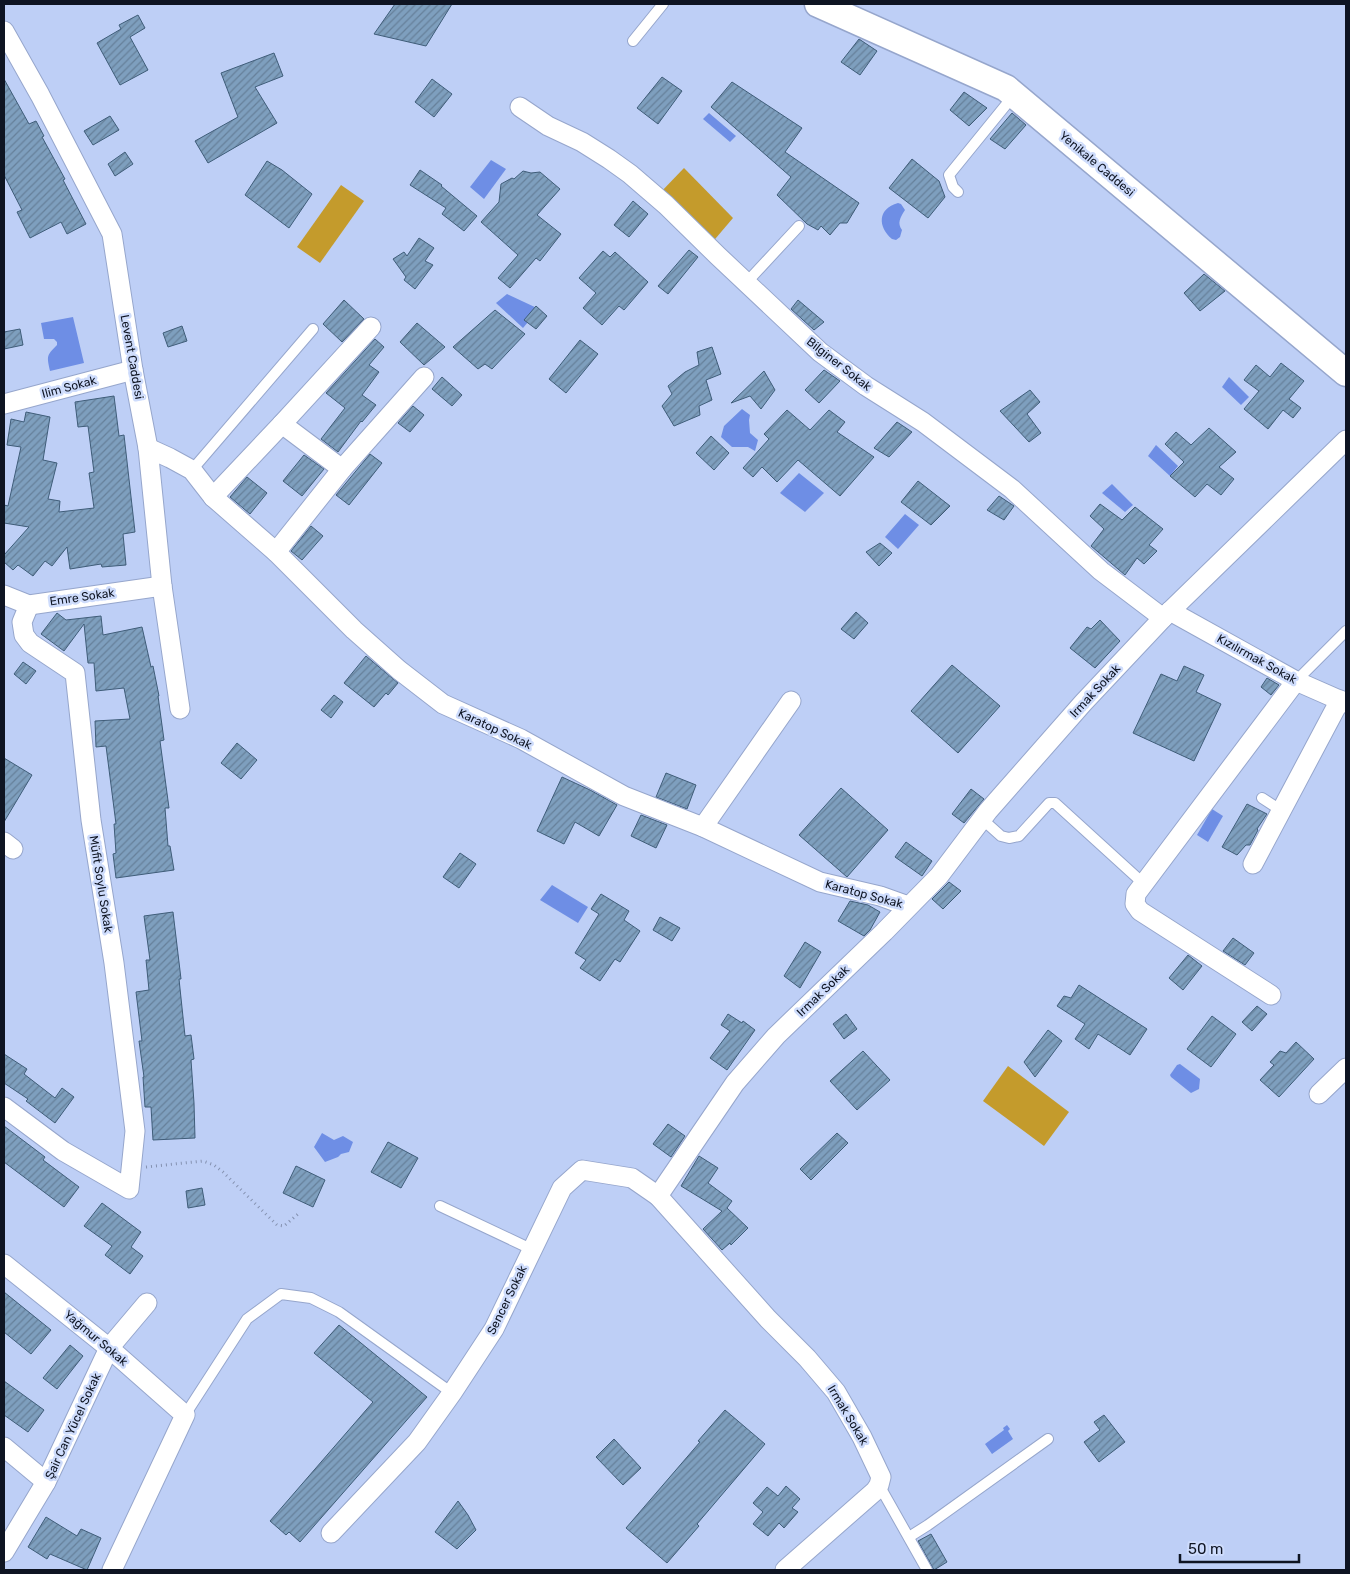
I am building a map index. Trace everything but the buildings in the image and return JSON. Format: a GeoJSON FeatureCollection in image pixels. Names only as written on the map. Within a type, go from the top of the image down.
{"type":"FeatureCollection","features":[{"type":"Feature","properties":{"kind":"street","name":"Yenikale Caddesi"},"geometry":{"type":"LineString","coordinates":[[818,4],[1006,88],[1346,372]]}},
{"type":"Feature","properties":{"kind":"street","name":"Levent Caddesi"},"geometry":{"type":"LineString","coordinates":[[4,31],[40,95],[112,234],[133,370],[148,448],[162,586],[180,709]]}},
{"type":"Feature","properties":{"kind":"street","name":"Bilginer Sokak"},"geometry":{"type":"LineString","coordinates":[[520,107],[548,126],[582,142],[609,158],[630,174],[820,352],[866,386],[923,422],[1005,484],[1100,571],[1166,614]]}},
{"type":"Feature","properties":{"kind":"street"},"geometry":{"type":"LineString","coordinates":[[213,497],[371,327]]}},
{"type":"Feature","properties":{"kind":"street","name":"Ilim Sokak"},"geometry":{"type":"LineString","coordinates":[[4,404],[133,370]]}},
{"type":"Feature","properties":{"kind":"street"},"geometry":{"type":"LineString","coordinates":[[276,552],[342,469],[424,377]]}},
{"type":"Feature","properties":{"kind":"street"},"geometry":{"type":"LineString","coordinates":[[282,424],[342,469]]}},
{"type":"Feature","properties":{"kind":"street","name":"Irmak Sokak"},"geometry":{"type":"LineString","coordinates":[[879,1485],[882,1477],[877,1466],[836,1392],[658,1196],[735,1084],[776,1036],[939,876],[982,819],[1083,703],[1166,614],[1346,440]]}},
{"type":"Feature","properties":{"kind":"street","name":"Karatop Sokak"},"geometry":{"type":"LineString","coordinates":[[148,448],[192,470],[213,497],[276,552],[354,630],[399,670],[443,704],[521,739],[624,796],[703,827],[820,882],[880,896],[908,906]]}},
{"type":"Feature","properties":{"kind":"street","name":"Emre Sokak"},"geometry":{"type":"LineString","coordinates":[[4,595],[29,605],[162,586]]}},
{"type":"Feature","properties":{"kind":"street","name":"Müfit Soylu Sokak"},"geometry":{"type":"LineString","coordinates":[[4,1107],[63,1151],[129,1189],[135,1131],[114,962],[91,820],[75,673],[30,643],[24,635],[22,622],[29,605]]}},
{"type":"Feature","properties":{"kind":"street","name":"Kızılırmak Sokak"},"geometry":{"type":"LineString","coordinates":[[1166,614],[1296,681],[1343,702]]}},
{"type":"Feature","properties":{"kind":"street"},"geometry":{"type":"LineString","coordinates":[[1271,995],[1140,911],[1135,904],[1136,894],[1296,681]]}},
{"type":"Feature","properties":{"kind":"street"},"geometry":{"type":"LineString","coordinates":[[703,827],[791,701]]}},
{"type":"Feature","properties":{"kind":"street"},"geometry":{"type":"LineString","coordinates":[[1254,864],[1343,702]]}},
{"type":"Feature","properties":{"kind":"street"},"geometry":{"type":"LineString","coordinates":[[1319,1094],[1346,1068]]}},
{"type":"Feature","properties":{"kind":"street","name":"Sencer Sokak"},"geometry":{"type":"LineString","coordinates":[[331,1533],[417,1442],[452,1393],[494,1329],[562,1188],[582,1170],[632,1178],[658,1196]]}},
{"type":"Feature","properties":{"kind":"street","name":"Yağmur Sokak"},"geometry":{"type":"LineString","coordinates":[[4,1264],[109,1348],[185,1415]]}},
{"type":"Feature","properties":{"kind":"street","name":"Şair Can Yücel Sokak"},"geometry":{"type":"LineString","coordinates":[[4,1552],[46,1482],[109,1348],[147,1304]]}},
{"type":"Feature","properties":{"kind":"street"},"geometry":{"type":"LineString","coordinates":[[112,1570],[185,1415]]}},
{"type":"Feature","properties":{"kind":"street"},"geometry":{"type":"LineString","coordinates":[[4,1446],[46,1482]]}},
{"type":"Feature","properties":{"kind":"street"},"geometry":{"type":"LineString","coordinates":[[785,1570],[864,1501],[879,1485]]}},
{"type":"Feature","properties":{"kind":"lane"},"geometry":{"type":"LineString","coordinates":[[633,41],[663,4]]}},
{"type":"Feature","properties":{"kind":"lane"},"geometry":{"type":"LineString","coordinates":[[958,192],[953,187],[949,175],[1014,95]]}},
{"type":"Feature","properties":{"kind":"lane"},"geometry":{"type":"LineString","coordinates":[[747,282],[798,226]]}},
{"type":"Feature","properties":{"kind":"lane"},"geometry":{"type":"LineString","coordinates":[[192,470],[312,328]]}},
{"type":"Feature","properties":{"kind":"lane"},"geometry":{"type":"LineString","coordinates":[[1296,681],[1346,631]]}},
{"type":"Feature","properties":{"kind":"lane"},"geometry":{"type":"LineString","coordinates":[[1262,798],[1282,811]]}},
{"type":"Feature","properties":{"kind":"lane"},"geometry":{"type":"LineString","coordinates":[[982,819],[1001,836],[1009,838],[1019,836],[1049,803],[1055,803],[1144,884]]}},
{"type":"Feature","properties":{"kind":"lane"},"geometry":{"type":"LineString","coordinates":[[440,1206],[532,1249]]}},
{"type":"Feature","properties":{"kind":"lane"},"geometry":{"type":"LineString","coordinates":[[185,1415],[247,1319],[281,1294],[311,1298],[339,1312],[452,1393]]}},
{"type":"Feature","properties":{"kind":"lane"},"geometry":{"type":"LineString","coordinates":[[909,1537],[928,1526],[1048,1439]]}},
{"type":"Feature","properties":{"kind":"lane"},"geometry":{"type":"LineString","coordinates":[[879,1485],[927,1570]]}},
{"type":"Feature","properties":{"kind":"path"},"geometry":{"type":"LineString","coordinates":[[131,1168],[203,1161],[214,1165],[223,1172],[278,1225],[284,1226],[298,1214]]}},
{"type":"Feature","properties":{"kind":"shaded area"},"geometry":{"type":"Polygon","coordinates":[[[684,168],[733,218],[710,245],[659,194],[684,168]]]}},
{"type":"Feature","properties":{"kind":"shaded area"},"geometry":{"type":"Polygon","coordinates":[[[341,185],[364,201],[320,263],[297,247],[341,185]]]}},
{"type":"Feature","properties":{"kind":"shaded area"},"geometry":{"type":"Polygon","coordinates":[[[1008,1066],[1069,1112],[1044,1146],[983,1101],[1008,1066]]]}},
{"type":"Feature","properties":{"kind":"water"},"geometry":{"type":"Polygon","coordinates":[[[709,113],[736,136],[730,142],[703,119],[709,113]]]}},
{"type":"Feature","properties":{"kind":"water"},"geometry":{"type":"Polygon","coordinates":[[[491,160],[506,169],[484,199],[470,187],[491,160]]]}},
{"type":"Feature","properties":{"kind":"water"},"geometry":{"type":"Polygon","coordinates":[[[898,203],[905,210],[900,220],[902,230],[900,237],[896,240],[887,234],[882,224],[882,219],[886,209],[898,203]]]}},
{"type":"Feature","properties":{"kind":"water"},"geometry":{"type":"Polygon","coordinates":[[[507,294],[539,309],[523,328],[496,303],[507,294]]]}},
{"type":"Feature","properties":{"kind":"water"},"geometry":{"type":"Polygon","coordinates":[[[73,317],[84,363],[50,371],[48,357],[57,345],[57,342],[54,339],[44,339],[41,323],[73,317]]]}},
{"type":"Feature","properties":{"kind":"water"},"geometry":{"type":"Polygon","coordinates":[[[1229,377],[1249,397],[1241,405],[1222,387],[1229,377]]]}},
{"type":"Feature","properties":{"kind":"water"},"geometry":{"type":"Polygon","coordinates":[[[742,409],[750,415],[750,433],[758,440],[755,451],[748,447],[732,447],[721,437],[724,426],[742,409]]]}},
{"type":"Feature","properties":{"kind":"water"},"geometry":{"type":"Polygon","coordinates":[[[1156,445],[1178,466],[1170,476],[1148,456],[1156,445]]]}},
{"type":"Feature","properties":{"kind":"water"},"geometry":{"type":"Polygon","coordinates":[[[799,473],[824,493],[805,512],[780,493],[799,473]]]}},
{"type":"Feature","properties":{"kind":"water"},"geometry":{"type":"Polygon","coordinates":[[[1112,484],[1133,505],[1125,512],[1102,493],[1112,484]]]}},
{"type":"Feature","properties":{"kind":"water"},"geometry":{"type":"Polygon","coordinates":[[[905,514],[919,525],[898,549],[885,537],[905,514]]]}},
{"type":"Feature","properties":{"kind":"water"},"geometry":{"type":"Polygon","coordinates":[[[1212,809],[1223,816],[1208,842],[1197,835],[1212,809]]]}},
{"type":"Feature","properties":{"kind":"water"},"geometry":{"type":"Polygon","coordinates":[[[552,885],[588,907],[578,923],[540,900],[552,885]]]}},
{"type":"Feature","properties":{"kind":"water"},"geometry":{"type":"Polygon","coordinates":[[[1180,1064],[1200,1079],[1199,1089],[1191,1093],[1171,1077],[1170,1075],[1177,1065],[1180,1064]]]}},
{"type":"Feature","properties":{"kind":"water"},"geometry":{"type":"Polygon","coordinates":[[[322,1133],[334,1140],[343,1136],[353,1142],[349,1152],[325,1162],[314,1147],[322,1133]]]}},
{"type":"Feature","properties":{"kind":"water"},"geometry":{"type":"Polygon","coordinates":[[[1007,1425],[1013,1439],[992,1454],[985,1444],[1004,1430],[1003,1428],[1007,1425]]]}}]}
